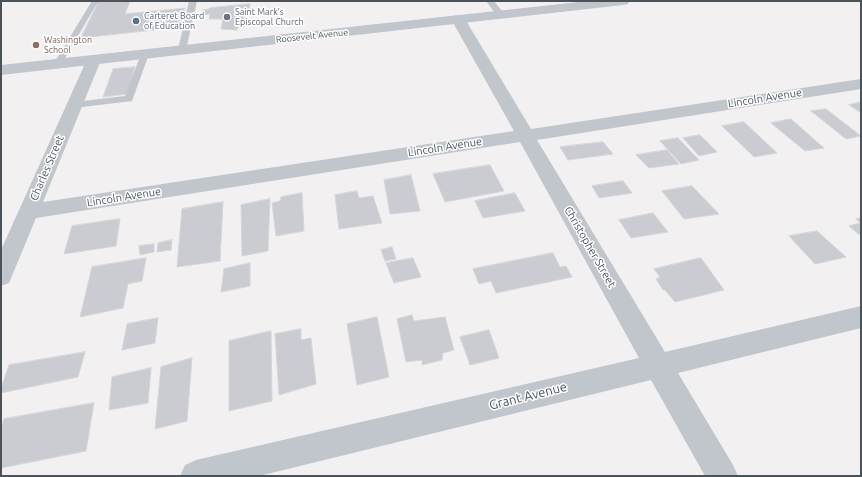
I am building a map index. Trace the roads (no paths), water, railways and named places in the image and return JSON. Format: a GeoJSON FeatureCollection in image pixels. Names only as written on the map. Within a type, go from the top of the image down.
{"type":"FeatureCollection","features":[{"type":"Feature","properties":{"kind":"street","name":"Roosevelt Avenue"},"geometry":{"type":"LineString","coordinates":[[1,70],[623,1]]}},
{"type":"Feature","properties":{"kind":"street","name":"Christopher Street"},"geometry":{"type":"LineString","coordinates":[[458,19],[722,476]]}},
{"type":"Feature","properties":{"kind":"street","name":"Charles Street"},"geometry":{"type":"LineString","coordinates":[[1,276],[93,60]]}},
{"type":"Feature","properties":{"kind":"street","name":"Lincoln Avenue"},"geometry":{"type":"LineString","coordinates":[[28,212],[861,84]]}},
{"type":"Feature","properties":{"kind":"street","name":"Grant Avenue"},"geometry":{"type":"LineString","coordinates":[[196,476],[861,317]]}},
{"type":"Feature","properties":{"kind":"lane"},"geometry":{"type":"LineString","coordinates":[[58,64],[93,4],[97,1]]}},
{"type":"Feature","properties":{"kind":"lane"},"geometry":{"type":"LineString","coordinates":[[182,50],[193,1]]}},
{"type":"Feature","properties":{"kind":"lane"},"geometry":{"type":"LineString","coordinates":[[490,1],[501,15]]}},
{"type":"Feature","properties":{"kind":"lane"},"geometry":{"type":"LineString","coordinates":[[74,105],[129,99],[145,54]]}},
{"type":"Feature","properties":{"kind":"place","name":"Saint Mark’s Episcopal Church"},"geometry":{"type":"Point","coordinates":[227,17]}},
{"type":"Feature","properties":{"kind":"place","name":"Carteret Board of Education"},"geometry":{"type":"Point","coordinates":[136,21]}},
{"type":"Feature","properties":{"kind":"place","name":"Washington School"},"geometry":{"type":"Point","coordinates":[36,45]}}]}
